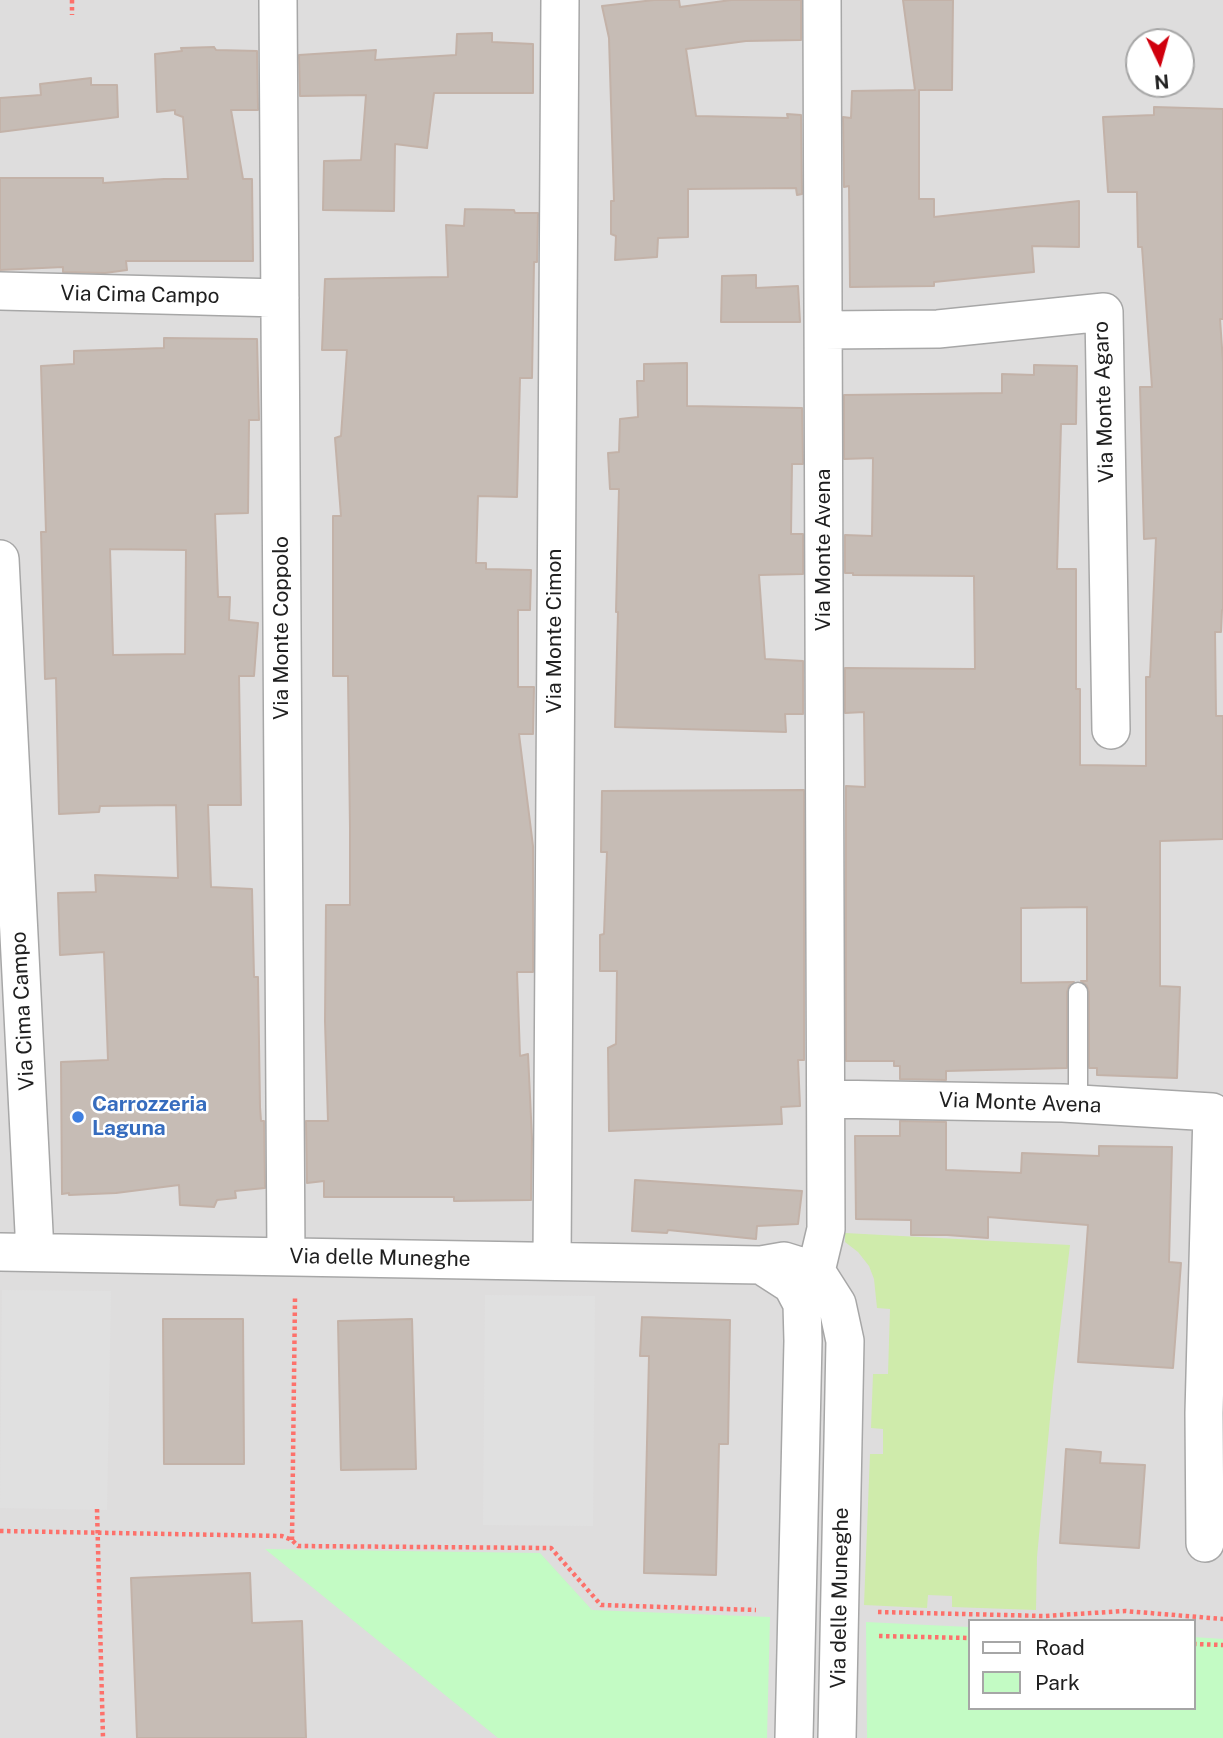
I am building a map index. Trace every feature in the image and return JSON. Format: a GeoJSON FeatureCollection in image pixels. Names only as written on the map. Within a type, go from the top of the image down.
{"type":"FeatureCollection","features":[{"type":"Feature","properties":{"kind":"street","name":"Via Monte Coppolo"},"geometry":{"type":"LineString","coordinates":[[278,0],[286,1256]]}},
{"type":"Feature","properties":{"kind":"street","name":"Via Monte Cimon"},"geometry":{"type":"LineString","coordinates":[[552,1261],[560,0]]}},
{"type":"Feature","properties":{"kind":"street","name":"Via Monte Avena"},"geometry":{"type":"LineString","coordinates":[[816,1271],[827,1229],[822,0]]}},
{"type":"Feature","properties":{"kind":"street","name":"Via Cima Campo"},"geometry":{"type":"LineString","coordinates":[[0,291],[280,298]]}},
{"type":"Feature","properties":{"kind":"street","name":"Via Monte Agaro"},"geometry":{"type":"LineString","coordinates":[[824,330],[937,329],[1104,312],[1111,730]]}},
{"type":"Feature","properties":{"kind":"street","name":"Via Cima Campo"},"geometry":{"type":"LineString","coordinates":[[0,559],[18,1252]]}},
{"type":"Feature","properties":{"kind":"street","name":"Via Monte Avena"},"geometry":{"type":"LineString","coordinates":[[827,1099],[1078,1104],[1218,1112],[1214,1414],[1205,1543]]}},
{"type":"Feature","properties":{"kind":"street","name":"Via delle Muneghe"},"geometry":{"type":"LineString","coordinates":[[18,1252],[761,1265],[784,1261],[816,1271],[837,1304],[845,1341],[837,1738]]}},
{"type":"Feature","properties":{"kind":"street","name":"Via delle Muneghe"},"geometry":{"type":"LineString","coordinates":[[761,1265],[792,1285],[802,1304],[794,1738]]}},
{"type":"Feature","properties":{"kind":"lane"},"geometry":{"type":"LineString","coordinates":[[1077,992],[1078,1104]]}},
{"type":"Feature","properties":{"kind":"path"},"geometry":{"type":"LineString","coordinates":[[72,0],[72,15]]}},
{"type":"Feature","properties":{"kind":"path"},"geometry":{"type":"LineString","coordinates":[[292,1541],[295,1293]]}},
{"type":"Feature","properties":{"kind":"path"},"geometry":{"type":"LineString","coordinates":[[97,1509],[103,1738]]}},
{"type":"Feature","properties":{"kind":"path"},"geometry":{"type":"LineString","coordinates":[[0,1531],[282,1536],[298,1546],[551,1548],[601,1605],[764,1610]]}},
{"type":"Feature","properties":{"kind":"path"},"geometry":{"type":"LineString","coordinates":[[869,1612],[1044,1616],[1125,1611],[1223,1619]]}},
{"type":"Feature","properties":{"kind":"path"},"geometry":{"type":"LineString","coordinates":[[867,1636],[968,1638]]}},
{"type":"Feature","properties":{"kind":"path"},"geometry":{"type":"LineString","coordinates":[[1195,1644],[1223,1645]]}},
{"type":"Feature","properties":{"kind":"shaded area"},"geometry":{"type":"Polygon","coordinates":[[[0,0],[1223,0],[1223,1738],[0,1738],[0,0]]]}},
{"type":"Feature","properties":{"kind":"shaded area"},"geometry":{"type":"Polygon","coordinates":[[[2,1290],[111,1291],[107,1510],[0,1508],[2,1290]]]}},
{"type":"Feature","properties":{"kind":"shaded area"},"geometry":{"type":"Polygon","coordinates":[[[485,1295],[595,1296],[593,1526],[483,1525],[485,1295]]]}},
{"type":"Feature","properties":{"kind":"green space"},"geometry":{"type":"Polygon","coordinates":[[[845,1233],[1070,1245],[1037,1557],[1036,1610],[952,1607],[952,1596],[928,1595],[927,1608],[864,1605],[870,1454],[883,1454],[883,1429],[871,1428],[873,1374],[888,1374],[890,1309],[877,1308],[874,1279],[869,1266],[858,1252],[845,1242],[845,1233]]]}},
{"type":"Feature","properties":{"kind":"green space"},"geometry":{"type":"Polygon","coordinates":[[[265,1549],[540,1553],[592,1610],[770,1617],[767,1738],[498,1738],[265,1549]]]}},
{"type":"Feature","properties":{"kind":"green space"},"geometry":{"type":"Polygon","coordinates":[[[866,1622],[968,1627],[968,1710],[1195,1710],[1195,1637],[1223,1639],[1223,1738],[867,1738],[866,1622]]]}},
{"type":"Feature","properties":{"kind":"building"},"geometry":{"type":"Polygon","coordinates":[[[679,0],[680,7],[731,0],[801,0],[801,40],[746,41],[686,49],[696,116],[788,118],[787,114],[801,115],[802,194],[797,195],[796,188],[688,189],[688,237],[658,238],[657,257],[615,260],[616,236],[611,234],[611,201],[614,201],[609,38],[602,6],[679,0]]]}},
{"type":"Feature","properties":{"kind":"building"},"geometry":{"type":"Polygon","coordinates":[[[903,0],[953,0],[952,90],[919,90],[919,199],[934,199],[934,217],[1079,201],[1079,247],[1032,246],[1034,272],[934,282],[934,286],[850,287],[849,186],[844,187],[843,117],[851,118],[852,91],[915,90],[903,0]]]}},
{"type":"Feature","properties":{"kind":"building"},"geometry":{"type":"Polygon","coordinates":[[[492,33],[492,42],[533,44],[533,93],[434,93],[427,148],[395,144],[394,211],[323,210],[324,161],[361,160],[366,95],[300,96],[299,55],[376,50],[375,60],[456,55],[457,34],[492,33]]]}},
{"type":"Feature","properties":{"kind":"building"},"geometry":{"type":"Polygon","coordinates":[[[214,47],[216,50],[257,51],[258,110],[231,110],[243,179],[252,179],[253,261],[126,261],[127,270],[105,273],[63,272],[63,267],[0,270],[0,178],[103,178],[103,183],[188,179],[183,117],[175,114],[175,110],[157,112],[155,54],[182,51],[181,48],[214,47]]]}},
{"type":"Feature","properties":{"kind":"building"},"geometry":{"type":"Polygon","coordinates":[[[91,78],[91,85],[117,85],[118,117],[0,132],[0,98],[41,95],[40,84],[91,78]]]}},
{"type":"Feature","properties":{"kind":"building"},"geometry":{"type":"Polygon","coordinates":[[[1154,107],[1223,109],[1223,319],[1220,319],[1223,362],[1223,610],[1221,632],[1215,632],[1216,716],[1223,716],[1223,839],[1160,841],[1160,986],[1180,987],[1177,1078],[1097,1075],[1097,1068],[1089,1068],[1089,992],[1081,981],[1087,981],[1087,907],[1021,908],[1021,983],[1074,982],[1067,992],[1067,1068],[946,1071],[946,1080],[900,1079],[900,1066],[894,1066],[894,1061],[846,1061],[846,786],[865,787],[864,712],[845,713],[845,668],[975,669],[974,576],[845,573],[845,535],[872,536],[873,458],[844,459],[844,395],[1002,393],[1002,374],[1034,375],[1034,365],[1077,366],[1076,424],[1061,424],[1057,569],[1076,569],[1076,689],[1080,689],[1080,765],[1146,766],[1146,677],[1150,677],[1156,538],[1144,539],[1140,387],[1152,387],[1142,247],[1138,247],[1137,192],[1108,192],[1103,117],[1154,115],[1154,107]]]}},
{"type":"Feature","properties":{"kind":"building"},"geometry":{"type":"Polygon","coordinates":[[[465,209],[538,213],[537,262],[534,262],[532,378],[520,378],[517,497],[478,496],[476,563],[486,563],[486,569],[531,570],[530,610],[518,610],[518,687],[534,687],[533,734],[519,734],[533,846],[533,972],[517,972],[520,1056],[528,1054],[532,1139],[531,1200],[454,1201],[454,1197],[324,1197],[324,1181],[307,1183],[306,1121],[328,1121],[326,905],[350,905],[348,676],[333,676],[333,516],[341,516],[335,438],[341,436],[347,350],[322,350],[325,279],[448,277],[446,225],[464,226],[465,209]]]}},
{"type":"Feature","properties":{"kind":"building"},"geometry":{"type":"Polygon","coordinates":[[[756,275],[756,288],[798,286],[800,322],[721,322],[722,276],[756,275]]]}},
{"type":"Feature","properties":{"kind":"building"},"geometry":{"type":"Polygon","coordinates":[[[164,338],[257,339],[259,420],[249,420],[248,513],[215,514],[218,597],[230,597],[229,620],[258,623],[254,676],[239,676],[241,805],[208,805],[211,887],[252,889],[254,977],[258,977],[260,1107],[261,1121],[264,1121],[265,1188],[235,1191],[236,1198],[217,1200],[214,1207],[180,1205],[179,1185],[116,1193],[62,1194],[61,1062],[108,1060],[104,952],[60,955],[58,893],[96,892],[95,875],[178,878],[176,805],[100,806],[99,812],[59,814],[56,678],[45,679],[41,532],[46,532],[41,366],[74,364],[74,351],[164,348],[164,338]],[[110,549],[113,655],[185,654],[186,550],[110,549]]]}},
{"type":"Feature","properties":{"kind":"building"},"geometry":{"type":"Polygon","coordinates":[[[687,363],[687,406],[802,408],[803,464],[792,464],[791,534],[803,534],[803,574],[759,575],[765,659],[803,661],[803,714],[785,714],[786,732],[615,727],[619,489],[610,489],[608,453],[619,452],[620,419],[638,417],[637,381],[644,381],[644,364],[687,363]]]}},
{"type":"Feature","properties":{"kind":"building"},"geometry":{"type":"Polygon","coordinates":[[[804,790],[804,1060],[798,1060],[800,1106],[781,1107],[782,1124],[609,1131],[608,1048],[616,1044],[617,971],[600,971],[600,935],[604,934],[607,852],[601,852],[602,791],[804,790]]]}},
{"type":"Feature","properties":{"kind":"building"},"geometry":{"type":"Polygon","coordinates":[[[900,1121],[946,1122],[946,1170],[1021,1173],[1022,1153],[1099,1156],[1099,1146],[1172,1147],[1169,1262],[1181,1263],[1173,1368],[1078,1362],[1088,1225],[988,1217],[988,1238],[911,1235],[911,1220],[856,1219],[855,1136],[900,1136],[900,1121]]]}},
{"type":"Feature","properties":{"kind":"building"},"geometry":{"type":"Polygon","coordinates":[[[635,1180],[802,1191],[798,1224],[757,1226],[756,1239],[668,1230],[667,1233],[632,1231],[635,1180]]]}},
{"type":"Feature","properties":{"kind":"building"},"geometry":{"type":"Polygon","coordinates":[[[642,1317],[730,1320],[728,1444],[719,1444],[716,1575],[644,1573],[649,1356],[640,1356],[642,1317]]]}},
{"type":"Feature","properties":{"kind":"building"},"geometry":{"type":"Polygon","coordinates":[[[163,1319],[243,1319],[244,1464],[164,1464],[163,1319]]]}},
{"type":"Feature","properties":{"kind":"building"},"geometry":{"type":"Polygon","coordinates":[[[412,1319],[416,1469],[341,1470],[338,1321],[412,1319]]]}},
{"type":"Feature","properties":{"kind":"building"},"geometry":{"type":"Polygon","coordinates":[[[1066,1449],[1101,1452],[1100,1463],[1145,1465],[1139,1548],[1060,1543],[1066,1449]]]}},
{"type":"Feature","properties":{"kind":"building"},"geometry":{"type":"Polygon","coordinates":[[[250,1573],[252,1623],[302,1621],[306,1738],[137,1738],[131,1578],[250,1573]]]}},
{"type":"Feature","properties":{"kind":"place","name":"Carrozzeria Laguna"},"geometry":{"type":"Point","coordinates":[78,1117]}}]}
